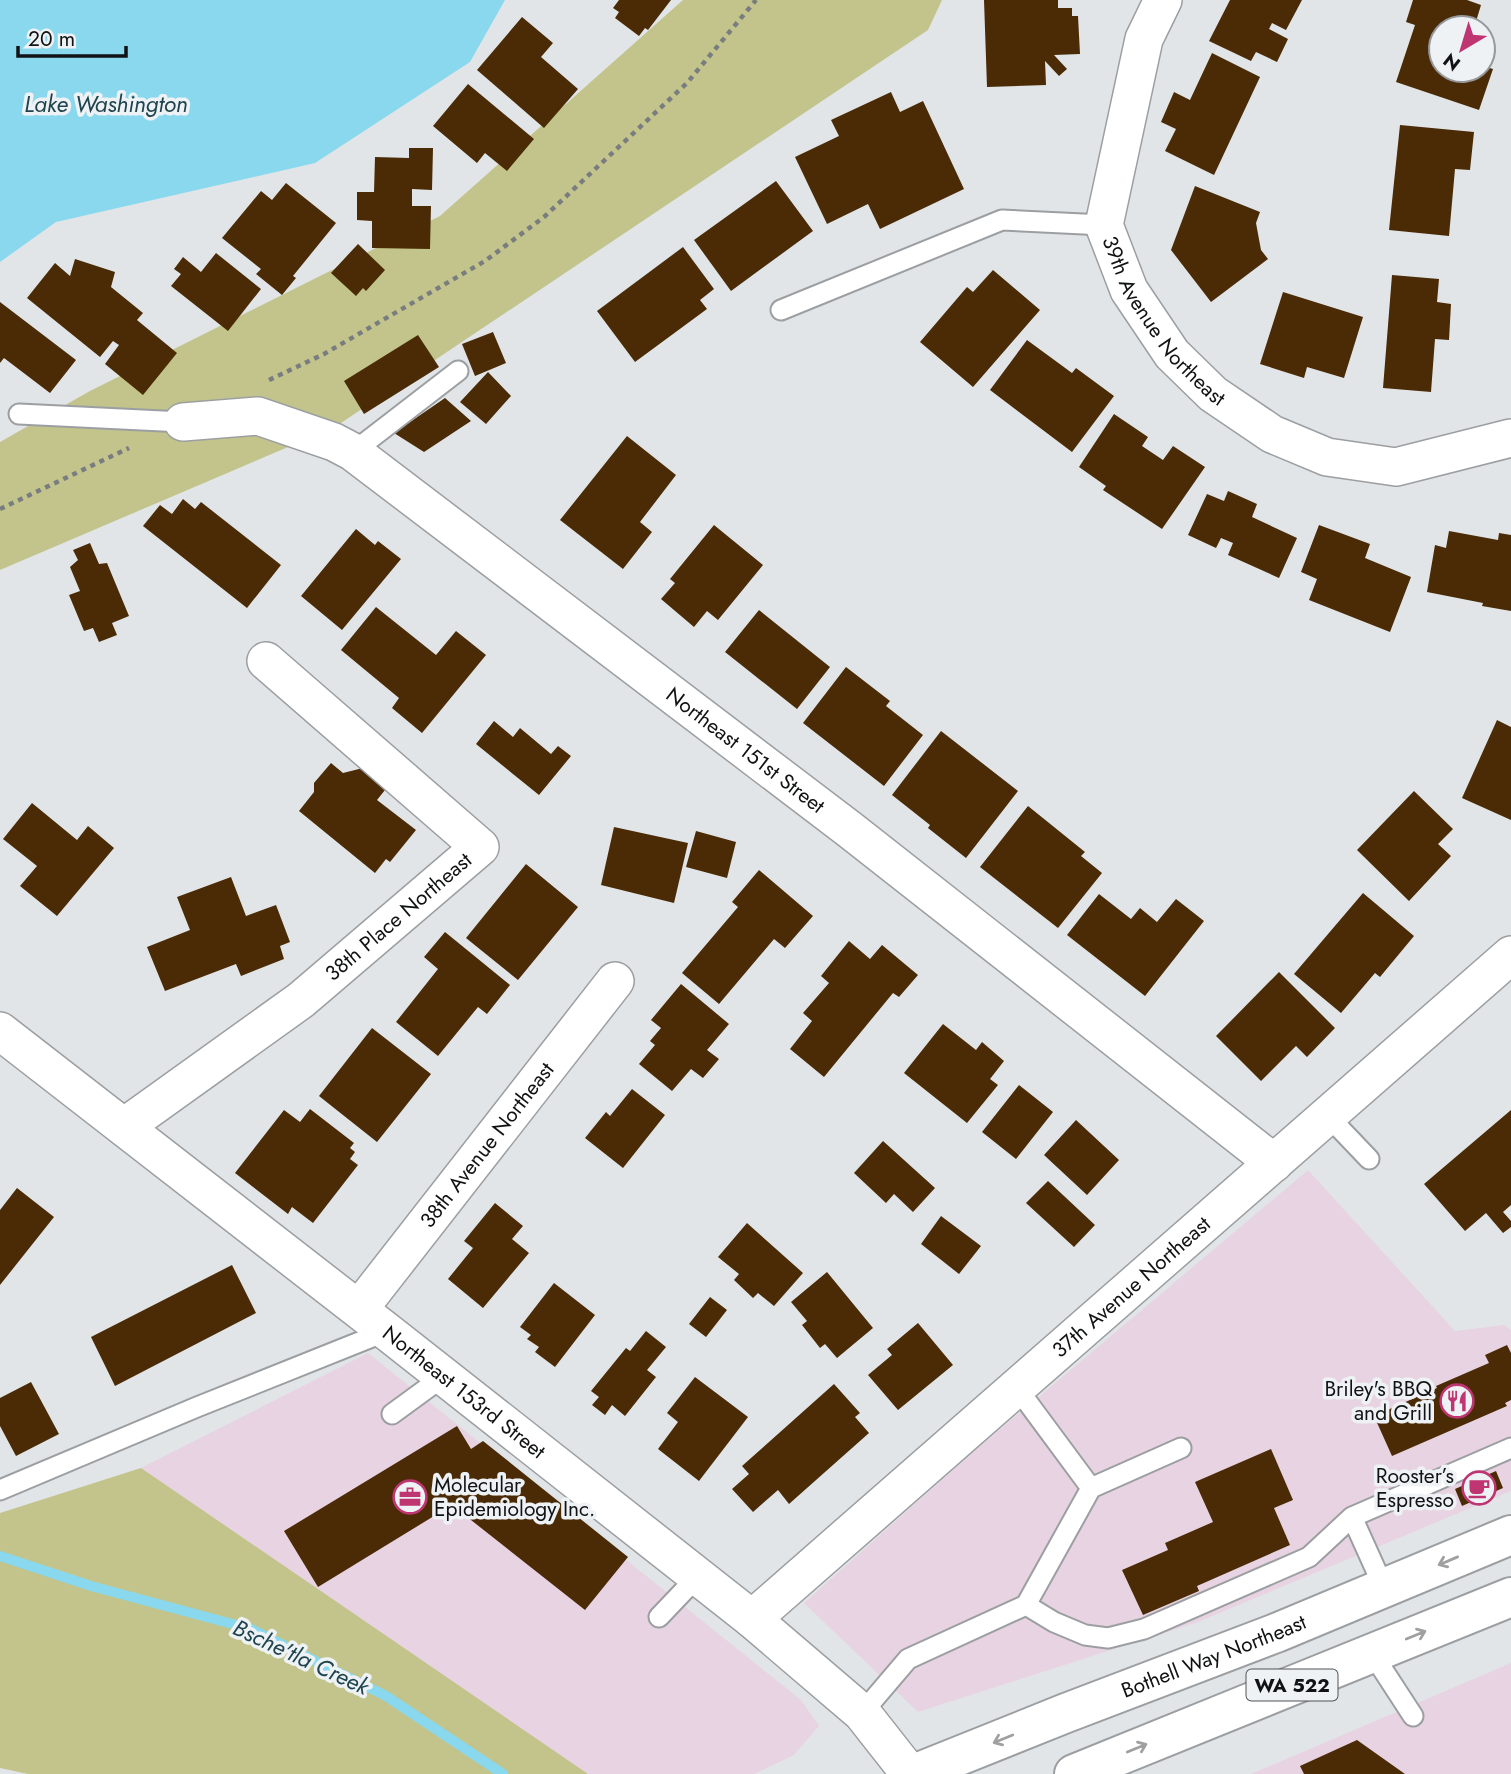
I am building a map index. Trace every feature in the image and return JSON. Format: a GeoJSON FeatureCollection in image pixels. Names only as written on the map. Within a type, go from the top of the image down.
{"type":"FeatureCollection","features":[{"type":"Feature","properties":{"kind":"main road","name":"Bothell Way Northeast"},"geometry":{"type":"LineString","coordinates":[[912,1774],[1276,1633],[1511,1535]]}},
{"type":"Feature","properties":{"kind":"main road","name":"WA 522"},"geometry":{"type":"LineString","coordinates":[[1073,1774],[1511,1597]]}},
{"type":"Feature","properties":{"kind":"street","name":"39th Avenue Northeast"},"geometry":{"type":"LineString","coordinates":[[1163,0],[1144,39],[1104,225],[1129,290],[1172,354],[1213,394],[1272,434],[1327,457],[1396,467],[1511,438]]}},
{"type":"Feature","properties":{"kind":"street","name":"Northeast 151st Street"},"geometry":{"type":"LineString","coordinates":[[183,422],[258,416],[334,442],[353,452],[849,829],[1275,1163]]}},
{"type":"Feature","properties":{"kind":"street","name":"38th Place Northeast"},"geometry":{"type":"LineString","coordinates":[[124,1127],[301,1000],[480,847],[266,661]]}},
{"type":"Feature","properties":{"kind":"street","name":"37th Avenue Northeast"},"geometry":{"type":"LineString","coordinates":[[752,1619],[1511,955]]}},
{"type":"Feature","properties":{"kind":"street","name":"38th Avenue Northeast"},"geometry":{"type":"LineString","coordinates":[[373,1320],[615,981]]}},
{"type":"Feature","properties":{"kind":"street","name":"Northeast 153rd Street"},"geometry":{"type":"LineString","coordinates":[[0,1031],[752,1619],[862,1713],[912,1774]]}},
{"type":"Feature","properties":{"kind":"lane"},"geometry":{"type":"LineString","coordinates":[[781,310],[1002,220],[1104,225]]}},
{"type":"Feature","properties":{"kind":"lane"},"geometry":{"type":"LineString","coordinates":[[353,452],[458,371]]}},
{"type":"Feature","properties":{"kind":"lane"},"geometry":{"type":"LineString","coordinates":[[19,414],[183,422]]}},
{"type":"Feature","properties":{"kind":"lane"},"geometry":{"type":"LineString","coordinates":[[1328,1116],[1369,1159]]}},
{"type":"Feature","properties":{"kind":"lane"},"geometry":{"type":"LineString","coordinates":[[0,1490],[233,1392],[373,1320]]}},
{"type":"Feature","properties":{"kind":"lane"},"geometry":{"type":"LineString","coordinates":[[392,1414],[444,1376]]}},
{"type":"Feature","properties":{"kind":"lane"},"geometry":{"type":"LineString","coordinates":[[1017,1388],[1091,1488]]}},
{"type":"Feature","properties":{"kind":"lane"},"geometry":{"type":"LineString","coordinates":[[862,1713],[908,1659],[1026,1605],[1091,1488],[1181,1448]]}},
{"type":"Feature","properties":{"kind":"lane"},"geometry":{"type":"LineString","coordinates":[[1026,1605],[1054,1622],[1085,1634],[1108,1638],[1144,1629],[1309,1557],[1352,1517],[1511,1448]]}},
{"type":"Feature","properties":{"kind":"lane"},"geometry":{"type":"LineString","coordinates":[[1352,1517],[1384,1588]]}},
{"type":"Feature","properties":{"kind":"lane"},"geometry":{"type":"LineString","coordinates":[[659,1617],[698,1576]]}},
{"type":"Feature","properties":{"kind":"lane"},"geometry":{"type":"LineString","coordinates":[[1372,1653],[1413,1716]]}},
{"type":"Feature","properties":{"kind":"path"},"geometry":{"type":"LineString","coordinates":[[264,382],[324,354],[485,261],[544,217],[687,83],[756,0]]}},
{"type":"Feature","properties":{"kind":"path"},"geometry":{"type":"LineString","coordinates":[[0,509],[183,422]]}},
{"type":"Feature","properties":{"kind":"shaded area"},"geometry":{"type":"Polygon","coordinates":[[[1308,1170],[1455,1331],[1504,1325],[1511,1330],[1511,1491],[1198,1622],[918,1712],[804,1603],[972,1453],[1308,1170]]]}},
{"type":"Feature","properties":{"kind":"shaded area"},"geometry":{"type":"Polygon","coordinates":[[[368,1353],[801,1700],[819,1726],[794,1755],[754,1774],[584,1774],[141,1468],[368,1353]]]}},
{"type":"Feature","properties":{"kind":"shaded area"},"geometry":{"type":"Polygon","coordinates":[[[1511,1663],[1511,1774],[1251,1774],[1511,1663]]]}},
{"type":"Feature","properties":{"kind":"green space"},"geometry":{"type":"Polygon","coordinates":[[[683,0],[942,0],[928,30],[335,427],[0,570],[0,442],[90,391],[440,216],[683,0]]]}},
{"type":"Feature","properties":{"kind":"green space"},"geometry":{"type":"Polygon","coordinates":[[[141,1468],[588,1774],[28,1774],[0,1768],[0,1513],[141,1468]]]}},
{"type":"Feature","properties":{"kind":"water","name":"Lake Washington"},"geometry":{"type":"Polygon","coordinates":[[[0,0],[505,0],[470,62],[315,163],[56,222],[0,262],[0,0]]]}},
{"type":"Feature","properties":{"kind":"building"},"geometry":{"type":"Polygon","coordinates":[[[619,0],[671,0],[648,30],[645,28],[639,36],[615,18],[619,12],[613,8],[619,0]]]}},
{"type":"Feature","properties":{"kind":"building"},"geometry":{"type":"Polygon","coordinates":[[[984,0],[1058,0],[1058,8],[1072,8],[1072,16],[1078,16],[1080,54],[1054,55],[1067,69],[1059,76],[1045,61],[1046,85],[987,87],[984,0]]]}},
{"type":"Feature","properties":{"kind":"building"},"geometry":{"type":"Polygon","coordinates":[[[1230,0],[1302,0],[1286,30],[1272,23],[1269,29],[1288,39],[1277,62],[1256,52],[1251,61],[1209,41],[1230,0]]]}},
{"type":"Feature","properties":{"kind":"building"},"geometry":{"type":"Polygon","coordinates":[[[1413,0],[1467,0],[1481,5],[1478,14],[1427,14],[1427,84],[1488,84],[1479,110],[1396,82],[1415,25],[1406,22],[1413,0]]]}},
{"type":"Feature","properties":{"kind":"building"},"geometry":{"type":"Polygon","coordinates":[[[522,17],[553,43],[541,57],[578,89],[544,128],[477,70],[522,17]]]}},
{"type":"Feature","properties":{"kind":"building"},"geometry":{"type":"Polygon","coordinates":[[[1212,53],[1260,77],[1214,175],[1165,151],[1176,129],[1161,122],[1174,92],[1190,100],[1212,53]]]}},
{"type":"Feature","properties":{"kind":"building"},"geometry":{"type":"Polygon","coordinates":[[[468,84],[534,139],[507,171],[485,153],[477,163],[433,126],[468,84]]]}},
{"type":"Feature","properties":{"kind":"building"},"geometry":{"type":"Polygon","coordinates":[[[891,92],[900,112],[923,101],[964,189],[880,229],[868,204],[827,224],[795,157],[839,136],[831,120],[891,92]]]}},
{"type":"Feature","properties":{"kind":"building"},"geometry":{"type":"Polygon","coordinates":[[[1400,125],[1474,132],[1470,170],[1455,169],[1449,236],[1389,230],[1400,125]]]}},
{"type":"Feature","properties":{"kind":"building"},"geometry":{"type":"Polygon","coordinates":[[[409,148],[433,148],[432,190],[412,189],[412,206],[431,206],[430,249],[372,248],[372,221],[357,220],[357,192],[374,192],[375,157],[409,158],[409,148]]]}},
{"type":"Feature","properties":{"kind":"building"},"geometry":{"type":"Polygon","coordinates":[[[776,181],[813,231],[731,291],[694,240],[776,181]]]}},
{"type":"Feature","properties":{"kind":"building"},"geometry":{"type":"Polygon","coordinates":[[[286,183],[336,223],[293,276],[296,278],[282,295],[256,274],[261,269],[222,238],[261,191],[272,200],[286,183]]]}},
{"type":"Feature","properties":{"kind":"building"},"geometry":{"type":"Polygon","coordinates":[[[1195,186],[1260,212],[1256,223],[1261,250],[1268,259],[1211,302],[1171,250],[1195,186]]]}},
{"type":"Feature","properties":{"kind":"building"},"geometry":{"type":"Polygon","coordinates":[[[358,244],[385,270],[366,291],[363,288],[356,296],[331,273],[358,244]]]}},
{"type":"Feature","properties":{"kind":"building"},"geometry":{"type":"Polygon","coordinates":[[[683,247],[714,289],[700,300],[707,309],[635,362],[597,311],[683,247]]]}},
{"type":"Feature","properties":{"kind":"building"},"geometry":{"type":"Polygon","coordinates":[[[216,253],[261,289],[228,331],[171,286],[181,274],[174,269],[183,257],[201,272],[216,253]]]}},
{"type":"Feature","properties":{"kind":"building"},"geometry":{"type":"Polygon","coordinates":[[[75,259],[115,272],[111,287],[143,313],[137,320],[177,353],[143,395],[105,364],[119,345],[113,341],[100,357],[27,298],[55,263],[70,276],[75,259]]]}},
{"type":"Feature","properties":{"kind":"building"},"geometry":{"type":"Polygon","coordinates":[[[993,270],[1040,310],[973,387],[920,342],[967,287],[973,292],[993,270]]]}},
{"type":"Feature","properties":{"kind":"building"},"geometry":{"type":"Polygon","coordinates":[[[1392,275],[1439,279],[1437,302],[1451,304],[1449,340],[1435,339],[1431,392],[1383,388],[1392,275]]]}},
{"type":"Feature","properties":{"kind":"building"},"geometry":{"type":"Polygon","coordinates":[[[1283,292],[1363,317],[1344,378],[1307,367],[1304,378],[1260,364],[1283,292]]]}},
{"type":"Feature","properties":{"kind":"building"},"geometry":{"type":"Polygon","coordinates":[[[0,302],[76,360],[50,393],[4,358],[0,363],[0,302]]]}},
{"type":"Feature","properties":{"kind":"building"},"geometry":{"type":"Polygon","coordinates":[[[493,332],[506,363],[475,376],[462,344],[493,332]]]}},
{"type":"Feature","properties":{"kind":"building"},"geometry":{"type":"Polygon","coordinates":[[[418,335],[439,367],[364,414],[344,381],[418,335]]]}},
{"type":"Feature","properties":{"kind":"building"},"geometry":{"type":"Polygon","coordinates":[[[1027,340],[1072,373],[1076,368],[1114,396],[1072,452],[990,390],[1027,340]]]}},
{"type":"Feature","properties":{"kind":"building"},"geometry":{"type":"Polygon","coordinates":[[[488,372],[511,396],[486,424],[460,402],[488,372]]]}},
{"type":"Feature","properties":{"kind":"building"},"geometry":{"type":"Polygon","coordinates":[[[445,398],[471,421],[424,452],[394,433],[445,398]]]}},
{"type":"Feature","properties":{"kind":"building"},"geometry":{"type":"Polygon","coordinates":[[[1114,414],[1148,437],[1142,446],[1163,460],[1173,446],[1205,467],[1162,529],[1103,490],[1106,486],[1079,467],[1114,414]]]}},
{"type":"Feature","properties":{"kind":"building"},"geometry":{"type":"Polygon","coordinates":[[[627,436],[676,475],[640,522],[652,532],[623,569],[560,520],[627,436]]]}},
{"type":"Feature","properties":{"kind":"building"},"geometry":{"type":"Polygon","coordinates":[[[1228,491],[1257,504],[1252,517],[1297,538],[1279,578],[1228,555],[1233,543],[1221,538],[1216,548],[1188,535],[1207,494],[1224,501],[1228,491]]]}},
{"type":"Feature","properties":{"kind":"building"},"geometry":{"type":"Polygon","coordinates":[[[183,499],[195,509],[201,502],[281,565],[247,608],[143,526],[160,505],[172,514],[183,499]]]}},
{"type":"Feature","properties":{"kind":"building"},"geometry":{"type":"Polygon","coordinates":[[[714,525],[763,565],[718,620],[707,611],[694,627],[661,599],[675,583],[670,579],[714,525]]]}},
{"type":"Feature","properties":{"kind":"building"},"geometry":{"type":"Polygon","coordinates":[[[1319,525],[1370,544],[1365,558],[1411,577],[1390,632],[1309,600],[1317,579],[1301,572],[1319,525]]]}},
{"type":"Feature","properties":{"kind":"building"},"geometry":{"type":"Polygon","coordinates":[[[356,529],[375,545],[378,541],[401,559],[342,630],[301,596],[356,529]]]}},
{"type":"Feature","properties":{"kind":"building"},"geometry":{"type":"Polygon","coordinates":[[[1449,531],[1498,540],[1499,533],[1511,535],[1511,611],[1427,592],[1435,545],[1446,548],[1449,531]]]}},
{"type":"Feature","properties":{"kind":"building"},"geometry":{"type":"Polygon","coordinates":[[[90,543],[99,564],[107,563],[129,616],[112,623],[117,635],[99,642],[93,628],[84,631],[69,595],[80,591],[70,567],[78,560],[73,550],[90,543]]]}},
{"type":"Feature","properties":{"kind":"building"},"geometry":{"type":"Polygon","coordinates":[[[376,607],[436,655],[456,631],[486,655],[422,733],[392,708],[399,698],[341,650],[376,607]]]}},
{"type":"Feature","properties":{"kind":"building"},"geometry":{"type":"Polygon","coordinates":[[[759,610],[830,667],[797,709],[725,652],[759,610]]]}},
{"type":"Feature","properties":{"kind":"building"},"geometry":{"type":"Polygon","coordinates":[[[846,667],[890,701],[886,706],[923,735],[884,786],[803,723],[846,667]]]}},
{"type":"Feature","properties":{"kind":"building"},"geometry":{"type":"Polygon","coordinates":[[[1497,720],[1511,727],[1511,820],[1462,798],[1497,720]]]}},
{"type":"Feature","properties":{"kind":"building"},"geometry":{"type":"Polygon","coordinates":[[[494,721],[513,737],[520,728],[551,754],[558,746],[571,756],[539,795],[476,744],[494,721]]]}},
{"type":"Feature","properties":{"kind":"building"},"geometry":{"type":"Polygon","coordinates":[[[941,731],[1018,791],[966,858],[892,795],[941,731]]]}},
{"type":"Feature","properties":{"kind":"building"},"geometry":{"type":"Polygon","coordinates":[[[331,763],[343,773],[367,767],[389,785],[377,800],[416,830],[390,862],[386,859],[375,873],[299,811],[314,792],[314,783],[331,763]]]}},
{"type":"Feature","properties":{"kind":"building"},"geometry":{"type":"Polygon","coordinates":[[[1414,791],[1453,829],[1438,844],[1451,856],[1409,901],[1357,850],[1414,791]]]}},
{"type":"Feature","properties":{"kind":"building"},"geometry":{"type":"Polygon","coordinates":[[[32,803],[77,840],[88,826],[114,848],[57,916],[20,886],[37,866],[3,839],[32,803]]]}},
{"type":"Feature","properties":{"kind":"building"},"geometry":{"type":"Polygon","coordinates":[[[1028,806],[1085,852],[1081,856],[1102,873],[1058,928],[980,867],[1028,806]]]}},
{"type":"Feature","properties":{"kind":"building"},"geometry":{"type":"Polygon","coordinates":[[[614,827],[688,843],[674,903],[601,885],[614,827]]]}},
{"type":"Feature","properties":{"kind":"building"},"geometry":{"type":"Polygon","coordinates":[[[696,831],[736,842],[727,878],[686,867],[696,831]]]}},
{"type":"Feature","properties":{"kind":"building"},"geometry":{"type":"Polygon","coordinates":[[[526,864],[578,907],[518,980],[466,938],[526,864]]]}},
{"type":"Feature","properties":{"kind":"building"},"geometry":{"type":"Polygon","coordinates":[[[759,870],[813,916],[785,948],[774,939],[719,1004],[682,973],[738,907],[732,902],[759,870]]]}},
{"type":"Feature","properties":{"kind":"building"},"geometry":{"type":"Polygon","coordinates":[[[231,877],[246,916],[276,905],[290,942],[280,946],[284,959],[241,976],[236,964],[165,991],[147,947],[190,930],[177,897],[231,877]]]}},
{"type":"Feature","properties":{"kind":"building"},"geometry":{"type":"Polygon","coordinates":[[[1363,893],[1414,936],[1380,977],[1375,973],[1341,1013],[1294,974],[1363,893]]]}},
{"type":"Feature","properties":{"kind":"building"},"geometry":{"type":"Polygon","coordinates":[[[1099,894],[1131,919],[1140,908],[1157,922],[1176,899],[1204,921],[1145,996],[1067,935],[1099,894]]]}},
{"type":"Feature","properties":{"kind":"building"},"geometry":{"type":"Polygon","coordinates":[[[445,932],[510,985],[487,1014],[478,1007],[438,1056],[396,1022],[438,969],[424,957],[445,932]]]}},
{"type":"Feature","properties":{"kind":"building"},"geometry":{"type":"Polygon","coordinates":[[[849,941],[870,959],[882,945],[918,975],[899,997],[893,993],[824,1077],[790,1049],[812,1021],[803,1013],[829,983],[821,976],[849,941]]]}},
{"type":"Feature","properties":{"kind":"building"},"geometry":{"type":"Polygon","coordinates":[[[1279,972],[1335,1028],[1307,1057],[1296,1046],[1261,1081],[1216,1036],[1279,972]]]}},
{"type":"Feature","properties":{"kind":"building"},"geometry":{"type":"Polygon","coordinates":[[[681,984],[729,1024],[707,1050],[719,1059],[703,1078],[691,1069],[672,1091],[639,1064],[655,1045],[650,1041],[661,1028],[651,1020],[681,984]]]}},
{"type":"Feature","properties":{"kind":"building"},"geometry":{"type":"Polygon","coordinates":[[[943,1024],[976,1050],[982,1042],[1004,1061],[990,1079],[998,1085],[967,1123],[904,1073],[943,1024]]]}},
{"type":"Feature","properties":{"kind":"building"},"geometry":{"type":"Polygon","coordinates":[[[372,1028],[431,1074],[377,1142],[319,1096],[372,1028]]]}},
{"type":"Feature","properties":{"kind":"building"},"geometry":{"type":"Polygon","coordinates":[[[1019,1085],[1053,1112],[1016,1159],[982,1132],[1019,1085]]]}},
{"type":"Feature","properties":{"kind":"building"},"geometry":{"type":"Polygon","coordinates":[[[632,1089],[665,1115],[623,1168],[585,1138],[606,1112],[610,1116],[632,1089]]]}},
{"type":"Feature","properties":{"kind":"building"},"geometry":{"type":"Polygon","coordinates":[[[310,1109],[354,1143],[350,1148],[355,1152],[350,1159],[358,1165],[313,1223],[292,1207],[288,1214],[235,1173],[284,1110],[300,1122],[310,1109]]]}},
{"type":"Feature","properties":{"kind":"building"},"geometry":{"type":"Polygon","coordinates":[[[1511,1110],[1511,1205],[1503,1212],[1511,1221],[1511,1227],[1503,1233],[1486,1213],[1465,1231],[1424,1184],[1511,1110]]]}},
{"type":"Feature","properties":{"kind":"building"},"geometry":{"type":"Polygon","coordinates":[[[1076,1120],[1119,1160],[1087,1195],[1044,1155],[1076,1120]]]}},
{"type":"Feature","properties":{"kind":"building"},"geometry":{"type":"Polygon","coordinates":[[[883,1141],[935,1188],[913,1212],[894,1194],[886,1203],[854,1173],[883,1141]]]}},
{"type":"Feature","properties":{"kind":"building"},"geometry":{"type":"Polygon","coordinates":[[[1048,1181],[1095,1225],[1074,1247],[1026,1203],[1048,1181]]]}},
{"type":"Feature","properties":{"kind":"building"},"geometry":{"type":"Polygon","coordinates":[[[17,1188],[54,1217],[0,1285],[0,1210],[17,1188]]]}},
{"type":"Feature","properties":{"kind":"building"},"geometry":{"type":"Polygon","coordinates":[[[495,1203],[523,1226],[512,1239],[529,1253],[483,1308],[448,1279],[473,1248],[464,1241],[495,1203]]]}},
{"type":"Feature","properties":{"kind":"building"},"geometry":{"type":"Polygon","coordinates":[[[941,1216],[981,1246],[959,1274],[921,1244],[941,1216]]]}},
{"type":"Feature","properties":{"kind":"building"},"geometry":{"type":"Polygon","coordinates":[[[747,1223],[803,1273],[774,1306],[758,1293],[753,1298],[734,1280],[739,1274],[718,1257],[747,1223]]]}},
{"type":"Feature","properties":{"kind":"building"},"geometry":{"type":"Polygon","coordinates":[[[232,1265],[256,1313],[115,1386],[91,1337],[232,1265]]]}},
{"type":"Feature","properties":{"kind":"building"},"geometry":{"type":"Polygon","coordinates":[[[827,1272],[873,1328],[837,1358],[825,1344],[820,1348],[802,1325],[807,1321],[791,1302],[827,1272]]]}},
{"type":"Feature","properties":{"kind":"building"},"geometry":{"type":"Polygon","coordinates":[[[554,1283],[595,1315],[555,1367],[535,1352],[539,1347],[527,1339],[531,1335],[520,1327],[554,1283]]]}},
{"type":"Feature","properties":{"kind":"building"},"geometry":{"type":"Polygon","coordinates":[[[710,1297],[727,1310],[706,1337],[689,1324],[710,1297]]]}},
{"type":"Feature","properties":{"kind":"building"},"geometry":{"type":"Polygon","coordinates":[[[918,1323],[953,1365],[898,1410],[868,1375],[892,1355],[887,1349],[918,1323]]]}},
{"type":"Feature","properties":{"kind":"building"},"geometry":{"type":"Polygon","coordinates":[[[646,1331],[666,1347],[647,1370],[656,1377],[625,1416],[612,1405],[605,1415],[592,1405],[599,1397],[591,1391],[626,1348],[630,1351],[646,1331]]]}},
{"type":"Feature","properties":{"kind":"building","name":"Briley's BBQ and Grill"},"geometry":{"type":"Polygon","coordinates":[[[1507,1345],[1511,1353],[1511,1400],[1505,1403],[1507,1406],[1392,1456],[1374,1416],[1489,1363],[1485,1355],[1507,1345]]]}},
{"type":"Feature","properties":{"kind":"building"},"geometry":{"type":"Polygon","coordinates":[[[695,1377],[748,1417],[699,1481],[658,1449],[678,1422],[667,1413],[695,1377]]]}},
{"type":"Feature","properties":{"kind":"building"},"geometry":{"type":"Polygon","coordinates":[[[31,1382],[59,1434],[16,1456],[0,1426],[0,1398],[31,1382]]]}},
{"type":"Feature","properties":{"kind":"building"},"geometry":{"type":"Polygon","coordinates":[[[834,1384],[860,1413],[855,1417],[869,1433],[789,1504],[778,1490],[753,1512],[732,1489],[749,1474],[742,1466],[834,1384]]]}},
{"type":"Feature","properties":{"kind":"building"},"geometry":{"type":"Polygon","coordinates":[[[457,1426],[471,1449],[483,1441],[628,1557],[585,1610],[452,1505],[318,1587],[284,1531],[457,1426]]]}},
{"type":"Feature","properties":{"kind":"building"},"geometry":{"type":"Polygon","coordinates":[[[1271,1449],[1293,1500],[1274,1508],[1290,1545],[1197,1586],[1199,1591],[1143,1615],[1122,1570],[1168,1550],[1165,1543],[1213,1522],[1195,1482],[1271,1449]]]}},
{"type":"Feature","properties":{"kind":"building","name":"Rooster’s Espresso"},"geometry":{"type":"Polygon","coordinates":[[[1496,1471],[1503,1488],[1462,1506],[1455,1489],[1496,1471]]]}},
{"type":"Feature","properties":{"kind":"building"},"geometry":{"type":"Polygon","coordinates":[[[1357,1740],[1405,1774],[1304,1774],[1300,1766],[1357,1740]]]}},
{"type":"Feature","properties":{"kind":"waterway","name":"Bsche'tla Creek"},"geometry":{"type":"LineString","coordinates":[[0,1556],[91,1586],[251,1629],[386,1696],[503,1774]]}},
{"type":"Feature","properties":{"kind":"place","name":"Briley's BBQ and Grill"},"geometry":{"type":"Point","coordinates":[1457,1401]}},
{"type":"Feature","properties":{"kind":"place","name":"Rooster’s Espresso"},"geometry":{"type":"Point","coordinates":[1479,1488]}},
{"type":"Feature","properties":{"kind":"place","name":"Molecular Epidemiology Inc."},"geometry":{"type":"Point","coordinates":[410,1497]}}]}
